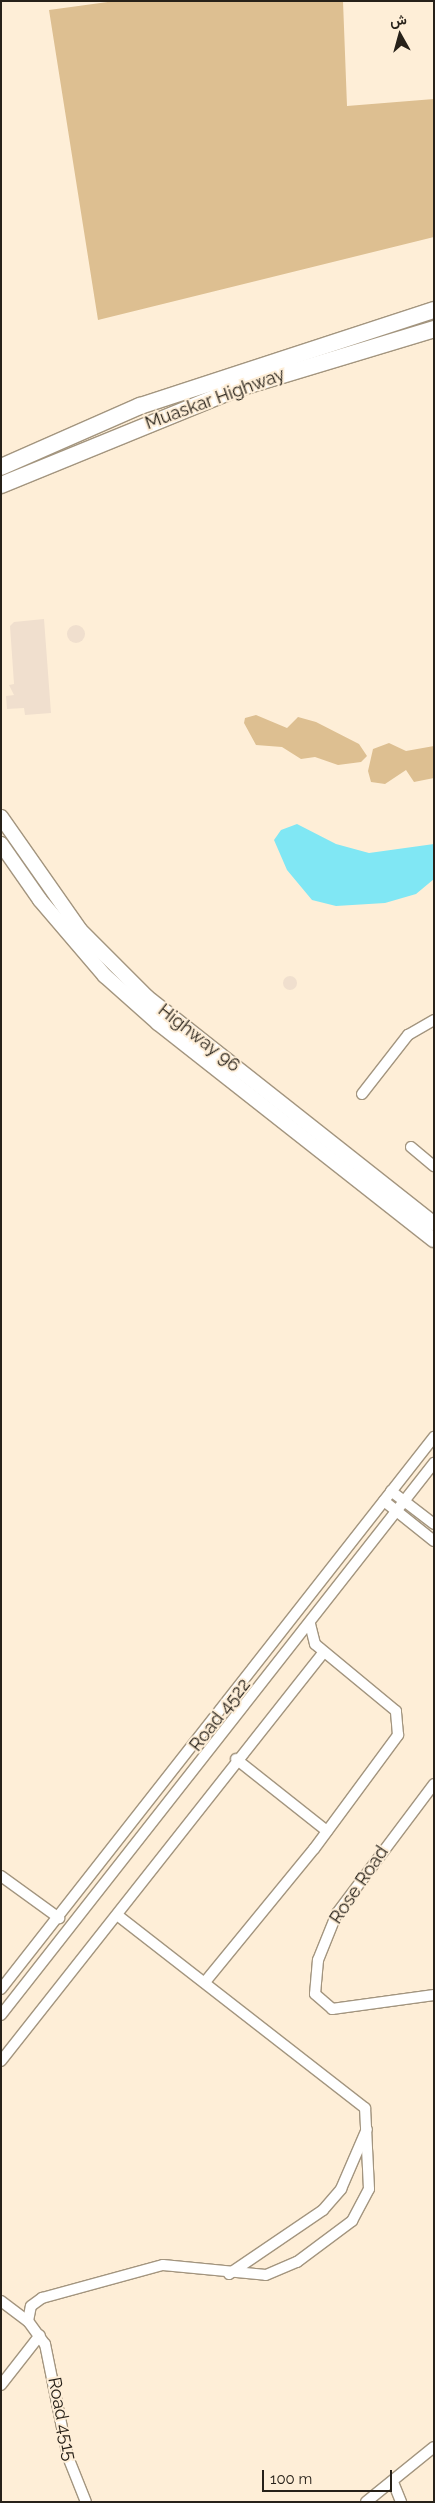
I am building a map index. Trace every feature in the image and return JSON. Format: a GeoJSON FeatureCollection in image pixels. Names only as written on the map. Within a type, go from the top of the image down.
{"type":"FeatureCollection","features":[{"type":"Feature","properties":{"kind":"main road","name":"Muaskar Highway"},"geometry":{"type":"LineString","coordinates":[[1,467],[9,460],[140,406],[434,310]]}},
{"type":"Feature","properties":{"kind":"main road","name":"Muaskar Highway"},"geometry":{"type":"LineString","coordinates":[[1,486],[230,391],[434,328]]}},
{"type":"Feature","properties":{"kind":"street","name":"Highway 96"},"geometry":{"type":"LineString","coordinates":[[1,817],[80,930],[147,997],[434,1224]]}},
{"type":"Feature","properties":{"kind":"street","name":"Highway 96"},"geometry":{"type":"LineString","coordinates":[[1,844],[40,900],[106,976],[158,1023],[434,1240]]}},
{"type":"Feature","properties":{"kind":"street"},"geometry":{"type":"LineString","coordinates":[[362,1094],[408,1035],[434,1020]]}},
{"type":"Feature","properties":{"kind":"street"},"geometry":{"type":"LineString","coordinates":[[411,1147],[434,1166]]}},
{"type":"Feature","properties":{"kind":"street","name":"Road 4522"},"geometry":{"type":"LineString","coordinates":[[1,1989],[59,1918],[434,1437]]}},
{"type":"Feature","properties":{"kind":"street","name":"Road 4522"},"geometry":{"type":"LineString","coordinates":[[1,2014],[310,1624],[434,1463]]}},
{"type":"Feature","properties":{"kind":"street"},"geometry":{"type":"LineString","coordinates":[[391,1491],[434,1524]]}},
{"type":"Feature","properties":{"kind":"street"},"geometry":{"type":"LineString","coordinates":[[384,1501],[434,1541]]}},
{"type":"Feature","properties":{"kind":"street"},"geometry":{"type":"LineString","coordinates":[[205,1982],[327,1832],[389,1752],[400,1726],[396,1711],[315,1644],[310,1624]]}},
{"type":"Feature","properties":{"kind":"street"},"geometry":{"type":"LineString","coordinates":[[294,1644],[315,1644]]}},
{"type":"Feature","properties":{"kind":"street"},"geometry":{"type":"LineString","coordinates":[[1,2061],[117,1915],[236,1760],[324,1652]]}},
{"type":"Feature","properties":{"kind":"street"},"geometry":{"type":"LineString","coordinates":[[236,1760],[327,1832]]}},
{"type":"Feature","properties":{"kind":"street","name":"Rose Road"},"geometry":{"type":"LineString","coordinates":[[432,1789],[358,1880],[324,1940],[315,1994],[332,2009],[434,1995]]}},
{"type":"Feature","properties":{"kind":"street"},"geometry":{"type":"LineString","coordinates":[[1,1876],[59,1918]]}},
{"type":"Feature","properties":{"kind":"street"},"geometry":{"type":"LineString","coordinates":[[28,2321],[32,2306],[42,2298],[162,2266],[228,2274],[266,2275],[297,2262],[352,2221],[369,2189],[369,2124],[365,2108],[117,1915]]}},
{"type":"Feature","properties":{"kind":"street"},"geometry":{"type":"LineString","coordinates":[[228,2274],[286,2239],[323,2210],[351,2170],[369,2124]]}},
{"type":"Feature","properties":{"kind":"street","name":"Road 4515"},"geometry":{"type":"LineString","coordinates":[[1,2300],[28,2321],[40,2335],[51,2360],[68,2457],[86,2502]]}},
{"type":"Feature","properties":{"kind":"street"},"geometry":{"type":"LineString","coordinates":[[1,2385],[40,2335]]}},
{"type":"Feature","properties":{"kind":"street"},"geometry":{"type":"LineString","coordinates":[[366,2502],[434,2447]]}},
{"type":"Feature","properties":{"kind":"street"},"geometry":{"type":"LineString","coordinates":[[393,2482],[401,2502]]}},
{"type":"Feature","properties":{"kind":"shaded area"},"geometry":{"type":"Polygon","coordinates":[[[115,1],[343,1],[347,106],[434,99],[434,237],[98,320],[49,10],[115,1]]]}},
{"type":"Feature","properties":{"kind":"shaded area"},"geometry":{"type":"Polygon","coordinates":[[[44,619],[51,713],[25,715],[24,708],[7,709],[6,696],[14,695],[9,685],[14,684],[10,626],[14,622],[44,619]]]}},
{"type":"Feature","properties":{"kind":"shaded area"},"geometry":{"type":"Polygon","coordinates":[[[76,625],[82,628],[85,634],[82,640],[76,643],[70,640],[67,634],[70,628],[76,625]]]}},
{"type":"Feature","properties":{"kind":"shaded area"},"geometry":{"type":"Polygon","coordinates":[[[256,715],[287,728],[298,717],[316,722],[359,744],[367,756],[361,762],[338,765],[315,757],[301,759],[282,747],[256,745],[244,723],[245,718],[256,715]]]}},
{"type":"Feature","properties":{"kind":"shaded area"},"geometry":{"type":"Polygon","coordinates":[[[389,743],[406,751],[434,746],[434,778],[414,782],[406,770],[385,784],[371,782],[368,771],[373,749],[389,743]]]}},
{"type":"Feature","properties":{"kind":"shaded area"},"geometry":{"type":"Polygon","coordinates":[[[287,976],[293,976],[297,983],[293,990],[287,990],[283,986],[283,980],[287,976]]]}},
{"type":"Feature","properties":{"kind":"water"},"geometry":{"type":"Polygon","coordinates":[[[297,824],[336,844],[369,853],[434,844],[434,879],[416,894],[385,903],[336,906],[312,900],[287,870],[274,840],[281,830],[297,824]]]}}]}
